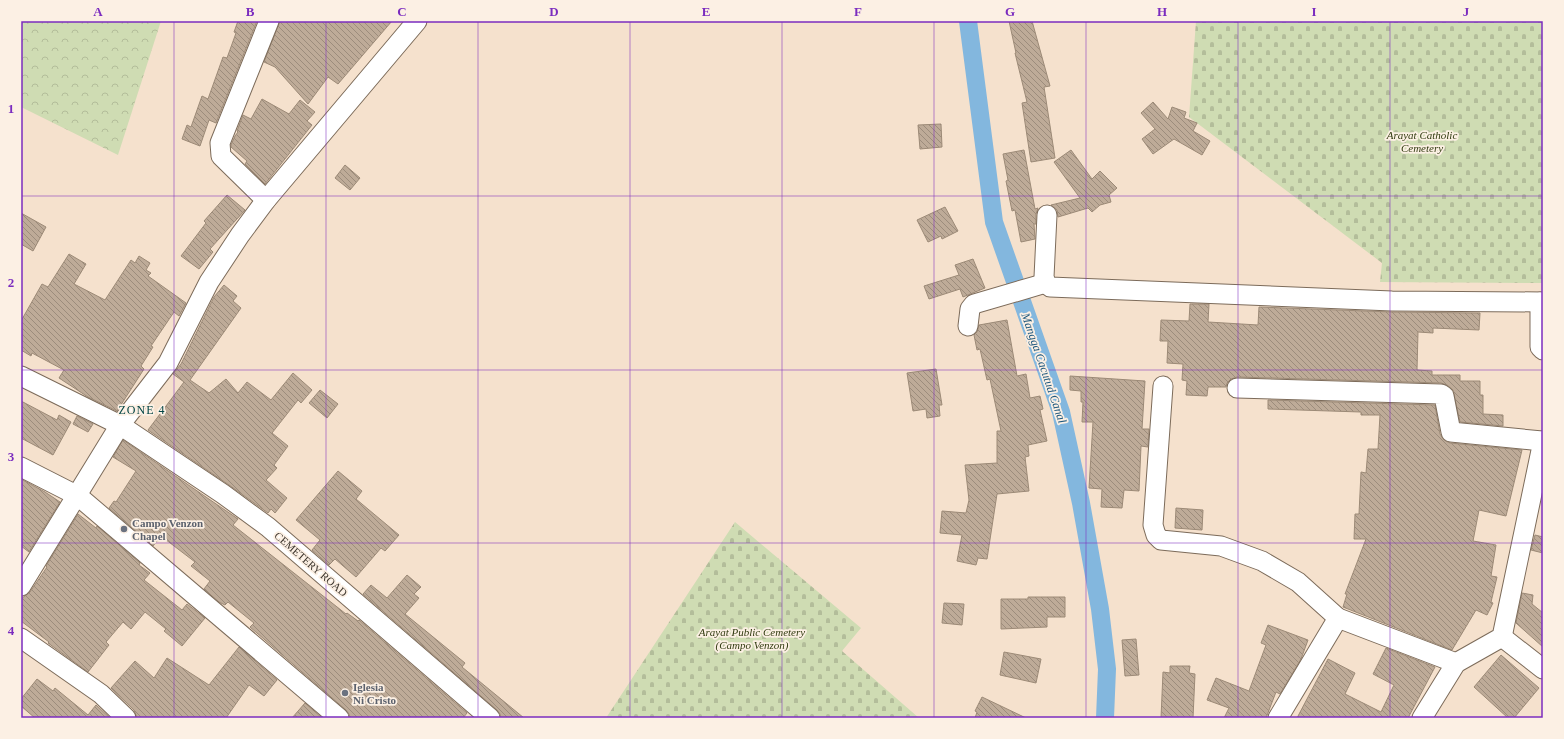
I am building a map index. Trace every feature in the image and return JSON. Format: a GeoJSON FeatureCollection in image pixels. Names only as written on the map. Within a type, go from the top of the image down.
{"type":"FeatureCollection","features":[{"type":"Feature","properties":{"kind":"street"},"geometry":{"type":"LineString","coordinates":[[266,200],[221,156],[220,143],[269,21]]}},
{"type":"Feature","properties":{"kind":"street"},"geometry":{"type":"LineString","coordinates":[[21,586],[120,426],[168,363],[209,282],[240,235],[266,200],[417,21]]}},
{"type":"Feature","properties":{"kind":"street"},"geometry":{"type":"LineString","coordinates":[[1041,284],[1044,277],[1046,215]]}},
{"type":"Feature","properties":{"kind":"street"},"geometry":{"type":"LineString","coordinates":[[968,326],[970,309],[974,304],[1041,284],[1050,287],[1392,302],[1541,302],[1540,347],[1543,350]]}},
{"type":"Feature","properties":{"kind":"street","name":"CEMETERY ROAD"},"geometry":{"type":"LineString","coordinates":[[21,376],[120,426],[223,494],[268,527],[490,718]]}},
{"type":"Feature","properties":{"kind":"street"},"geometry":{"type":"LineString","coordinates":[[1164,386],[1153,525],[1156,535],[1161,540],[1221,546],[1262,561],[1298,582],[1338,618],[1456,664]]}},
{"type":"Feature","properties":{"kind":"street"},"geometry":{"type":"LineString","coordinates":[[1237,388],[1441,394],[1444,396],[1451,432],[1543,441],[1502,637],[1456,664],[1422,718]]}},
{"type":"Feature","properties":{"kind":"street"},"geometry":{"type":"LineString","coordinates":[[21,467],[78,496],[339,718]]}},
{"type":"Feature","properties":{"kind":"street"},"geometry":{"type":"LineString","coordinates":[[1278,718],[1338,618]]}},
{"type":"Feature","properties":{"kind":"street"},"geometry":{"type":"LineString","coordinates":[[1502,637],[1543,669]]}},
{"type":"Feature","properties":{"kind":"street"},"geometry":{"type":"LineString","coordinates":[[21,638],[101,694],[126,718]]}},
{"type":"Feature","properties":{"kind":"green space"},"geometry":{"type":"Polygon","coordinates":[[[21,21],[161,21],[118,155],[21,107],[21,21]]]}},
{"type":"Feature","properties":{"kind":"green space","name":"Arayat Catholic Cemetery"},"geometry":{"type":"Polygon","coordinates":[[[1196,21],[1543,21],[1543,283],[1380,282],[1382,263],[1189,117],[1196,21]]]}},
{"type":"Feature","properties":{"kind":"green space","name":"Arayat Public Cemetery (Campo Venzon)"},"geometry":{"type":"Polygon","coordinates":[[[735,522],[861,628],[842,651],[919,718],[606,718],[735,522]]]}},
{"type":"Feature","properties":{"kind":"building"},"geometry":{"type":"Polygon","coordinates":[[[238,21],[257,21],[216,123],[209,120],[200,146],[182,139],[187,125],[191,127],[202,96],[208,99],[223,57],[227,58],[236,33],[234,32],[238,21]]]}},
{"type":"Feature","properties":{"kind":"building"},"geometry":{"type":"Polygon","coordinates":[[[280,21],[392,21],[338,84],[328,77],[308,104],[275,67],[264,62],[280,21]]]}},
{"type":"Feature","properties":{"kind":"building"},"geometry":{"type":"Polygon","coordinates":[[[1009,21],[1032,21],[1050,86],[1044,87],[1055,158],[1031,162],[1022,103],[1027,102],[1009,21]]]}},
{"type":"Feature","properties":{"kind":"building"},"geometry":{"type":"Polygon","coordinates":[[[262,99],[289,114],[300,100],[315,112],[307,121],[312,125],[265,184],[245,164],[247,161],[231,147],[238,132],[237,131],[243,115],[251,119],[262,99]]]}},
{"type":"Feature","properties":{"kind":"building"},"geometry":{"type":"Polygon","coordinates":[[[1153,102],[1168,119],[1172,107],[1186,112],[1184,118],[1197,123],[1193,131],[1210,141],[1202,155],[1174,139],[1153,154],[1142,139],[1155,129],[1141,113],[1153,102]]]}},
{"type":"Feature","properties":{"kind":"building"},"geometry":{"type":"Polygon","coordinates":[[[941,124],[942,147],[920,149],[918,125],[941,124]]]}},
{"type":"Feature","properties":{"kind":"building"},"geometry":{"type":"Polygon","coordinates":[[[1024,150],[1035,209],[1038,208],[1036,214],[1036,224],[1034,224],[1035,239],[1021,242],[1015,210],[1012,211],[1006,181],[1008,180],[1003,154],[1024,150]]]}},
{"type":"Feature","properties":{"kind":"building"},"geometry":{"type":"Polygon","coordinates":[[[1071,150],[1092,179],[1100,171],[1117,188],[1109,195],[1111,202],[1100,205],[1092,212],[1088,208],[1058,217],[1057,210],[1051,205],[1080,198],[1054,162],[1071,150]]]}},
{"type":"Feature","properties":{"kind":"building"},"geometry":{"type":"Polygon","coordinates":[[[345,165],[360,178],[350,190],[335,178],[345,165]]]}},
{"type":"Feature","properties":{"kind":"building"},"geometry":{"type":"Polygon","coordinates":[[[227,195],[245,210],[210,249],[213,252],[199,269],[181,256],[206,223],[204,221],[227,195]]]}},
{"type":"Feature","properties":{"kind":"building"},"geometry":{"type":"Polygon","coordinates":[[[945,207],[958,231],[942,239],[941,236],[928,242],[917,220],[945,207]]]}},
{"type":"Feature","properties":{"kind":"building"},"geometry":{"type":"Polygon","coordinates":[[[21,213],[46,227],[33,251],[21,244],[21,213]]]}},
{"type":"Feature","properties":{"kind":"building"},"geometry":{"type":"Polygon","coordinates":[[[69,254],[86,264],[74,284],[105,300],[131,260],[135,263],[139,256],[150,263],[146,270],[151,273],[148,276],[186,303],[179,316],[174,312],[151,346],[153,347],[141,366],[144,369],[117,411],[88,397],[59,378],[64,370],[32,353],[31,356],[21,350],[21,321],[42,284],[48,287],[69,254]]]}},
{"type":"Feature","properties":{"kind":"building"},"geometry":{"type":"Polygon","coordinates":[[[973,259],[985,288],[963,297],[960,289],[929,299],[924,286],[959,275],[955,265],[973,259]]]}},
{"type":"Feature","properties":{"kind":"building"},"geometry":{"type":"Polygon","coordinates":[[[224,285],[237,296],[233,301],[241,308],[190,380],[209,393],[226,379],[238,393],[247,382],[271,400],[293,373],[312,390],[301,403],[298,400],[272,433],[288,446],[274,465],[277,468],[266,480],[287,498],[275,513],[271,509],[268,513],[148,430],[184,382],[173,374],[181,364],[214,297],[224,285]]]}},
{"type":"Feature","properties":{"kind":"building"},"geometry":{"type":"Polygon","coordinates":[[[1190,304],[1209,304],[1208,322],[1258,325],[1259,307],[1392,312],[1480,313],[1479,330],[1433,328],[1433,333],[1418,332],[1417,370],[1432,371],[1432,375],[1460,375],[1460,381],[1480,381],[1480,395],[1483,395],[1483,414],[1503,415],[1503,426],[1460,422],[1453,390],[1447,385],[1441,383],[1237,377],[1231,379],[1227,383],[1226,387],[1208,387],[1207,396],[1186,395],[1187,381],[1182,380],[1183,364],[1167,363],[1168,341],[1160,341],[1161,320],[1189,321],[1190,304]]]}},
{"type":"Feature","properties":{"kind":"building"},"geometry":{"type":"Polygon","coordinates":[[[1007,320],[1017,376],[1026,374],[1030,398],[1040,396],[1043,409],[1040,410],[1047,441],[1028,445],[1029,456],[1025,457],[1029,491],[997,494],[987,559],[978,558],[976,565],[957,561],[962,535],[940,533],[942,511],[966,513],[969,500],[965,465],[997,463],[997,431],[1001,431],[990,379],[987,380],[980,349],[977,350],[974,335],[977,332],[979,325],[1007,320]]]}},
{"type":"Feature","properties":{"kind":"building"},"geometry":{"type":"Polygon","coordinates":[[[936,369],[942,405],[939,405],[940,416],[927,418],[926,409],[913,411],[907,373],[936,369]]]}},
{"type":"Feature","properties":{"kind":"building"},"geometry":{"type":"Polygon","coordinates":[[[1070,376],[1145,381],[1142,429],[1149,429],[1148,447],[1141,446],[1139,491],[1124,490],[1122,508],[1101,507],[1102,489],[1089,488],[1093,422],[1082,422],[1083,402],[1081,402],[1081,391],[1070,390],[1070,376]]]}},
{"type":"Feature","properties":{"kind":"building"},"geometry":{"type":"Polygon","coordinates":[[[320,390],[338,404],[327,418],[309,403],[320,390]]]}},
{"type":"Feature","properties":{"kind":"building"},"geometry":{"type":"Polygon","coordinates":[[[1268,400],[1435,405],[1440,434],[1444,440],[1450,443],[1522,450],[1506,516],[1479,510],[1473,541],[1496,545],[1491,576],[1497,577],[1491,602],[1493,603],[1487,615],[1476,610],[1452,650],[1343,607],[1347,594],[1345,594],[1366,539],[1354,539],[1355,514],[1359,514],[1361,472],[1366,473],[1368,449],[1378,449],[1380,415],[1361,415],[1361,412],[1268,409],[1268,400]]]}},
{"type":"Feature","properties":{"kind":"building"},"geometry":{"type":"Polygon","coordinates":[[[21,401],[57,420],[59,415],[71,422],[53,455],[21,438],[21,401]]]}},
{"type":"Feature","properties":{"kind":"building"},"geometry":{"type":"Polygon","coordinates":[[[77,416],[93,424],[88,432],[73,424],[77,416]]]}},
{"type":"Feature","properties":{"kind":"building"},"geometry":{"type":"Polygon","coordinates":[[[123,440],[238,519],[233,525],[346,614],[347,613],[358,621],[359,620],[467,713],[463,718],[350,718],[346,710],[250,627],[254,623],[228,602],[225,605],[219,602],[204,589],[210,581],[191,566],[195,562],[161,536],[153,546],[109,508],[114,501],[116,502],[136,471],[113,457],[123,440]]]}},
{"type":"Feature","properties":{"kind":"building"},"geometry":{"type":"Polygon","coordinates":[[[338,471],[362,491],[356,499],[399,535],[385,551],[381,548],[356,577],[335,559],[329,565],[312,550],[320,540],[296,520],[338,471]]]}},
{"type":"Feature","properties":{"kind":"building"},"geometry":{"type":"Polygon","coordinates":[[[21,479],[60,502],[29,552],[21,546],[21,479]]]}},
{"type":"Feature","properties":{"kind":"building"},"geometry":{"type":"Polygon","coordinates":[[[1176,508],[1203,510],[1202,530],[1175,528],[1176,508]]]}},
{"type":"Feature","properties":{"kind":"building"},"geometry":{"type":"Polygon","coordinates":[[[78,514],[96,528],[97,526],[140,563],[139,565],[150,573],[144,580],[182,610],[187,604],[205,618],[182,646],[164,631],[166,629],[145,612],[131,629],[123,622],[106,642],[109,645],[88,672],[21,621],[21,599],[30,592],[47,567],[46,566],[78,514]]]}},
{"type":"Feature","properties":{"kind":"building"},"geometry":{"type":"Polygon","coordinates":[[[1535,535],[1543,537],[1543,553],[1531,550],[1535,535]]]}},
{"type":"Feature","properties":{"kind":"building"},"geometry":{"type":"Polygon","coordinates":[[[407,575],[421,587],[414,594],[419,598],[405,614],[465,663],[462,667],[524,718],[501,718],[497,710],[363,594],[371,585],[387,598],[407,575]]]}},
{"type":"Feature","properties":{"kind":"building"},"geometry":{"type":"Polygon","coordinates":[[[1522,593],[1533,595],[1532,604],[1543,613],[1543,647],[1516,623],[1522,593]]]}},
{"type":"Feature","properties":{"kind":"building"},"geometry":{"type":"Polygon","coordinates":[[[1028,597],[1065,597],[1065,617],[1047,617],[1047,627],[1001,629],[1001,599],[1028,599],[1028,597]]]}},
{"type":"Feature","properties":{"kind":"building"},"geometry":{"type":"Polygon","coordinates":[[[944,603],[964,604],[962,625],[942,623],[944,603]]]}},
{"type":"Feature","properties":{"kind":"building"},"geometry":{"type":"Polygon","coordinates":[[[1268,625],[1308,640],[1301,659],[1280,694],[1276,692],[1266,718],[1224,718],[1229,708],[1207,700],[1216,678],[1249,691],[1266,645],[1261,643],[1268,625]]]}},
{"type":"Feature","properties":{"kind":"building"},"geometry":{"type":"Polygon","coordinates":[[[1136,639],[1139,675],[1125,676],[1122,640],[1136,639]]]}},
{"type":"Feature","properties":{"kind":"building"},"geometry":{"type":"Polygon","coordinates":[[[239,647],[277,680],[264,696],[249,685],[226,718],[137,718],[134,710],[111,688],[135,661],[154,678],[167,658],[209,685],[239,647]]]}},
{"type":"Feature","properties":{"kind":"building"},"geometry":{"type":"Polygon","coordinates":[[[1386,648],[1435,667],[1408,718],[1297,718],[1328,659],[1355,673],[1345,694],[1381,712],[1394,685],[1373,674],[1386,648]]]}},
{"type":"Feature","properties":{"kind":"building"},"geometry":{"type":"Polygon","coordinates":[[[1004,652],[1041,659],[1036,683],[1000,675],[1004,652]]]}},
{"type":"Feature","properties":{"kind":"building"},"geometry":{"type":"Polygon","coordinates":[[[1501,655],[1539,688],[1514,718],[1508,718],[1474,687],[1501,655]]]}},
{"type":"Feature","properties":{"kind":"building"},"geometry":{"type":"Polygon","coordinates":[[[1170,666],[1190,666],[1189,673],[1195,674],[1193,718],[1161,718],[1163,672],[1170,673],[1170,666]]]}},
{"type":"Feature","properties":{"kind":"building"},"geometry":{"type":"Polygon","coordinates":[[[37,679],[53,691],[55,688],[88,715],[96,705],[110,718],[35,718],[21,706],[21,699],[37,679]]]}},
{"type":"Feature","properties":{"kind":"building"},"geometry":{"type":"Polygon","coordinates":[[[982,697],[1026,718],[975,718],[977,712],[975,711],[982,697]]]}},
{"type":"Feature","properties":{"kind":"building"},"geometry":{"type":"Polygon","coordinates":[[[305,703],[322,718],[292,718],[305,703]]]}},
{"type":"Feature","properties":{"kind":"waterway","name":"Mangga Cacutud Canal"},"geometry":{"type":"LineString","coordinates":[[968,21],[994,222],[1061,412],[1081,503],[1100,609],[1107,669],[1105,718]]}},
{"type":"Feature","properties":{"kind":"place","name":"Campo Venzon Chapel"},"geometry":{"type":"Point","coordinates":[124,529]}},
{"type":"Feature","properties":{"kind":"place","name":"Iglesia Ni Cristo"},"geometry":{"type":"Point","coordinates":[345,693]}},
{"type":"Feature","properties":{"kind":"district","name":"ZONE 4"},"geometry":{"type":"Point","coordinates":[142,410]}}]}
